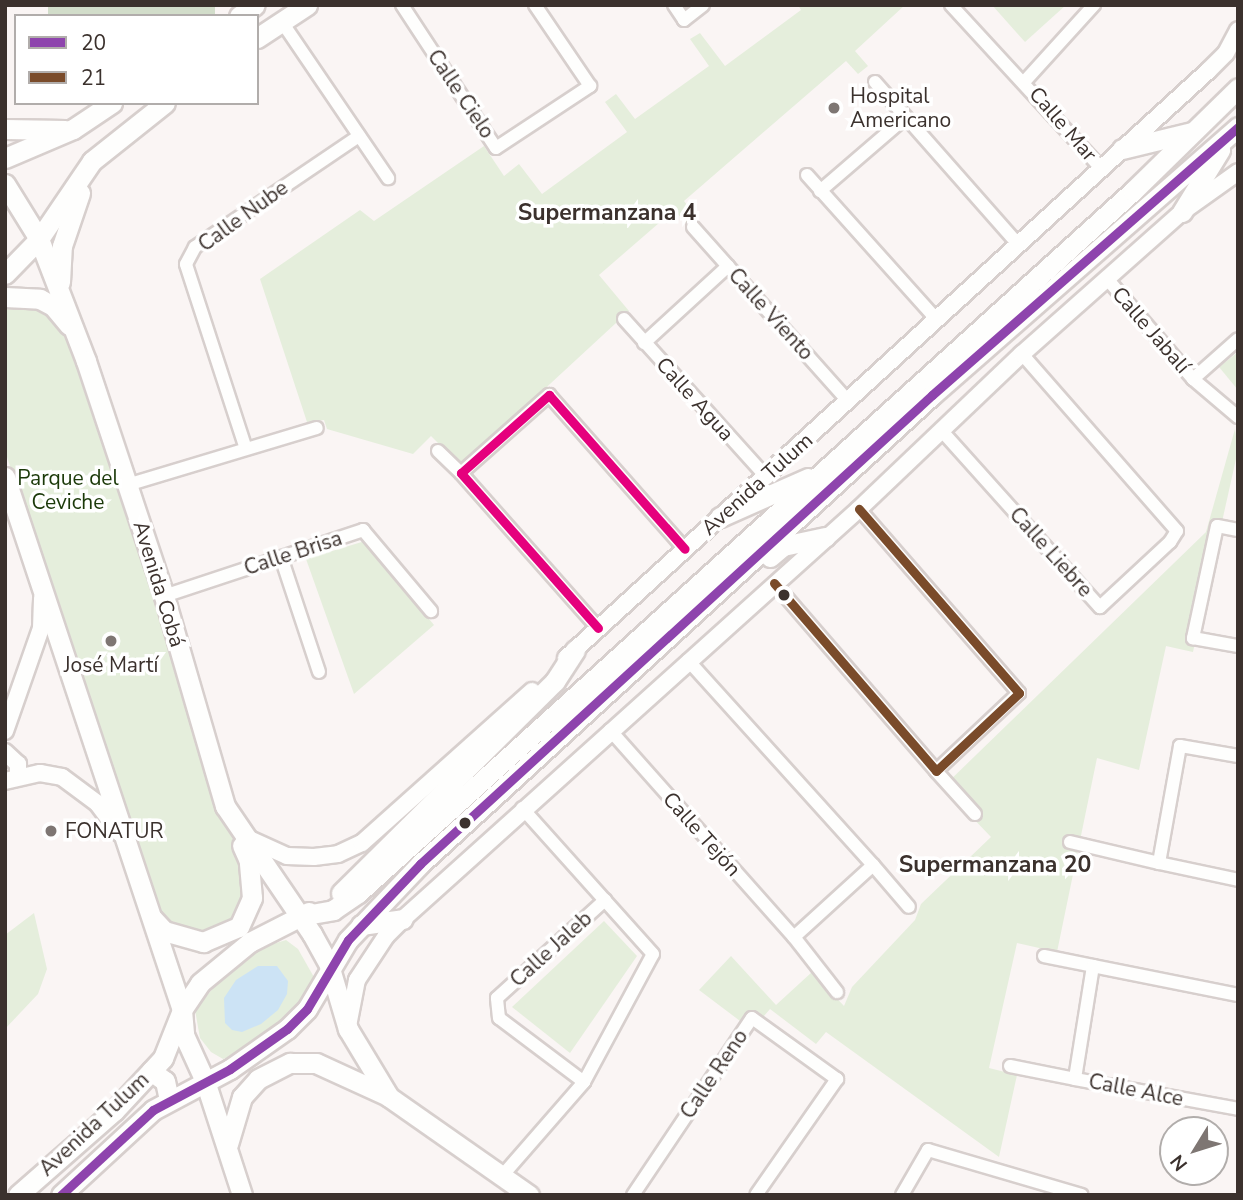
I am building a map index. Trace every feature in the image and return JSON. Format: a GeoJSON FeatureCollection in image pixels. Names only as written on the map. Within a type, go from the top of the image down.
{"type":"FeatureCollection","features":[{"type":"Feature","properties":{"kind":"main road"},"geometry":{"type":"LineString","coordinates":[[259,37],[307,5]]}},
{"type":"Feature","properties":{"kind":"main road","name":"Avenida Tulum"},"geometry":{"type":"LineString","coordinates":[[18,1195],[114,1111],[163,1058],[182,1010],[200,983],[250,942],[300,916],[333,910],[358,894],[825,470],[1194,132],[1238,88]]}},
{"type":"Feature","properties":{"kind":"main road"},"geometry":{"type":"LineString","coordinates":[[5,158],[73,129],[109,105]]}},
{"type":"Feature","properties":{"kind":"main road"},"geometry":{"type":"LineString","coordinates":[[10,268],[39,239],[92,161],[162,105]]}},
{"type":"Feature","properties":{"kind":"main road"},"geometry":{"type":"LineString","coordinates":[[5,130],[73,129]]}},
{"type":"Feature","properties":{"kind":"main road"},"geometry":{"type":"LineString","coordinates":[[1182,212],[1234,130]]}},
{"type":"Feature","properties":{"kind":"main road"},"geometry":{"type":"LineString","coordinates":[[329,965],[361,925],[430,855],[682,628],[932,395],[1234,130]]}},
{"type":"Feature","properties":{"kind":"main road"},"geometry":{"type":"LineString","coordinates":[[1122,149],[1194,132]]}},
{"type":"Feature","properties":{"kind":"main road"},"geometry":{"type":"LineString","coordinates":[[60,286],[62,246],[92,161]]}},
{"type":"Feature","properties":{"kind":"main road","name":"Avenida Cobá"},"geometry":{"type":"LineString","coordinates":[[6,185],[22,206],[60,286],[164,596],[225,806],[242,835],[300,916],[329,965],[348,1029],[389,1097]]}},
{"type":"Feature","properties":{"kind":"main road"},"geometry":{"type":"LineString","coordinates":[[10,268],[22,206]]}},
{"type":"Feature","properties":{"kind":"main road"},"geometry":{"type":"LineString","coordinates":[[5,298],[32,297],[52,306],[81,347]]}},
{"type":"Feature","properties":{"kind":"main road"},"geometry":{"type":"LineString","coordinates":[[720,517],[825,470]]}},
{"type":"Feature","properties":{"kind":"main road"},"geometry":{"type":"LineString","coordinates":[[7,489],[182,1010],[184,1035],[205,1081],[243,1195]]}},
{"type":"Feature","properties":{"kind":"main road"},"geometry":{"type":"LineString","coordinates":[[682,628],[783,547],[825,537]]}},
{"type":"Feature","properties":{"kind":"main road"},"geometry":{"type":"LineString","coordinates":[[300,916],[343,891],[555,681],[575,650]]}},
{"type":"Feature","properties":{"kind":"main road"},"geometry":{"type":"LineString","coordinates":[[150,916],[164,931],[203,942],[239,927],[247,916],[252,898],[248,861],[225,806]]}},
{"type":"Feature","properties":{"kind":"main road"},"geometry":{"type":"LineString","coordinates":[[361,925],[403,919]]}},
{"type":"Feature","properties":{"kind":"main road","name":"Avenida Tulum"},"geometry":{"type":"LineString","coordinates":[[61,1195],[169,1100],[205,1081],[287,1029],[307,1009],[329,965]]}},
{"type":"Feature","properties":{"kind":"main road"},"geometry":{"type":"LineString","coordinates":[[227,1148],[242,1097],[258,1079],[290,1063],[316,1063],[389,1097],[528,1195]]}},
{"type":"Feature","properties":{"kind":"main road"},"geometry":{"type":"LineString","coordinates":[[151,1071],[165,1081],[169,1100]]}},
{"type":"Feature","properties":{"kind":"street","name":"Calle Cielo"},"geometry":{"type":"LineString","coordinates":[[402,5],[496,148],[590,86],[535,5]]}},
{"type":"Feature","properties":{"kind":"street"},"geometry":{"type":"LineString","coordinates":[[674,5],[684,20],[703,5]]}},
{"type":"Feature","properties":{"kind":"street","name":"Calle Mar"},"geometry":{"type":"LineString","coordinates":[[951,5],[1026,81],[1101,168]]}},
{"type":"Feature","properties":{"kind":"street","name":"Calle Mar"},"geometry":{"type":"LineString","coordinates":[[1026,81],[1094,5]]}},
{"type":"Feature","properties":{"kind":"street"},"geometry":{"type":"LineString","coordinates":[[282,22],[387,178]]}},
{"type":"Feature","properties":{"kind":"street","name":"Avenida Tulum"},"geometry":{"type":"LineString","coordinates":[[242,835],[287,856],[338,854],[362,843],[720,517],[767,478],[1017,243],[1122,149],[1226,52],[1238,30]]}},
{"type":"Feature","properties":{"kind":"street"},"geometry":{"type":"LineString","coordinates":[[875,82],[1017,243]]}},
{"type":"Feature","properties":{"kind":"street"},"geometry":{"type":"LineString","coordinates":[[820,191],[906,117]]}},
{"type":"Feature","properties":{"kind":"street","name":"Calle Nube"},"geometry":{"type":"LineString","coordinates":[[245,446],[186,264],[195,247],[359,136]]}},
{"type":"Feature","properties":{"kind":"street"},"geometry":{"type":"LineString","coordinates":[[348,1029],[357,980],[386,936],[403,919],[522,808],[859,509],[1022,354],[1109,281],[1182,212],[1238,172]]}},
{"type":"Feature","properties":{"kind":"street"},"geometry":{"type":"LineString","coordinates":[[807,175],[937,320]]}},
{"type":"Feature","properties":{"kind":"street","name":"Calle Viento"},"geometry":{"type":"LineString","coordinates":[[693,227],[848,401]]}},
{"type":"Feature","properties":{"kind":"street"},"geometry":{"type":"LineString","coordinates":[[644,343],[728,266]]}},
{"type":"Feature","properties":{"kind":"street","name":"Calle Jabalí"},"geometry":{"type":"LineString","coordinates":[[1109,281],[1193,379],[1238,417]]}},
{"type":"Feature","properties":{"kind":"street","name":"Calle Agua"},"geometry":{"type":"LineString","coordinates":[[624,319],[767,478]]}},
{"type":"Feature","properties":{"kind":"street","name":"Calle Jabalí"},"geometry":{"type":"LineString","coordinates":[[1193,379],[1238,339]]}},
{"type":"Feature","properties":{"kind":"street","name":"Calle Liebre"},"geometry":{"type":"LineString","coordinates":[[941,430],[1100,607],[1170,542],[1177,531],[1022,354]]}},
{"type":"Feature","properties":{"kind":"street"},"geometry":{"type":"LineString","coordinates":[[461,473],[549,395],[685,549]]}},
{"type":"Feature","properties":{"kind":"street"},"geometry":{"type":"LineString","coordinates":[[127,485],[245,446],[317,428]]}},
{"type":"Feature","properties":{"kind":"street"},"geometry":{"type":"LineString","coordinates":[[438,451],[461,473],[598,628]]}},
{"type":"Feature","properties":{"kind":"street"},"geometry":{"type":"LineString","coordinates":[[859,509],[1019,693],[936,771]]}},
{"type":"Feature","properties":{"kind":"street"},"geometry":{"type":"LineString","coordinates":[[1238,530],[1217,526],[1193,638],[1238,646]]}},
{"type":"Feature","properties":{"kind":"street","name":"Calle Brisa"},"geometry":{"type":"LineString","coordinates":[[164,596],[363,530],[431,611]]}},
{"type":"Feature","properties":{"kind":"street"},"geometry":{"type":"LineString","coordinates":[[281,557],[319,672]]}},
{"type":"Feature","properties":{"kind":"street"},"geometry":{"type":"LineString","coordinates":[[774,583],[975,814]]}},
{"type":"Feature","properties":{"kind":"street"},"geometry":{"type":"LineString","coordinates":[[5,732],[41,628],[42,592]]}},
{"type":"Feature","properties":{"kind":"street"},"geometry":{"type":"LineString","coordinates":[[688,660],[909,906]]}},
{"type":"Feature","properties":{"kind":"street","name":"Calle Tejón"},"geometry":{"type":"LineString","coordinates":[[610,730],[794,937],[837,992]]}},
{"type":"Feature","properties":{"kind":"street"},"geometry":{"type":"LineString","coordinates":[[1160,863],[1180,746],[1238,757]]}},
{"type":"Feature","properties":{"kind":"street"},"geometry":{"type":"LineString","coordinates":[[5,752],[18,764],[12,778]]}},
{"type":"Feature","properties":{"kind":"street"},"geometry":{"type":"LineString","coordinates":[[12,778],[40,773],[79,786],[127,842]]}},
{"type":"Feature","properties":{"kind":"street","name":"Calle Jaleb"},"geometry":{"type":"LineString","coordinates":[[502,1176],[584,1082],[653,954],[522,808]]}},
{"type":"Feature","properties":{"kind":"street"},"geometry":{"type":"LineString","coordinates":[[1070,842],[1238,880]]}},
{"type":"Feature","properties":{"kind":"street"},"geometry":{"type":"LineString","coordinates":[[794,937],[873,865]]}},
{"type":"Feature","properties":{"kind":"street","name":"Calle Jaleb"},"geometry":{"type":"LineString","coordinates":[[584,1082],[499,1018],[497,998],[605,900]]}},
{"type":"Feature","properties":{"kind":"street"},"geometry":{"type":"LineString","coordinates":[[1044,956],[1238,995]]}},
{"type":"Feature","properties":{"kind":"street","name":"Calle Alce"},"geometry":{"type":"LineString","coordinates":[[1076,1079],[1093,966]]}},
{"type":"Feature","properties":{"kind":"street","name":"Calle Reno"},"geometry":{"type":"LineString","coordinates":[[633,1195],[752,1018],[837,1080],[756,1195]]}},
{"type":"Feature","properties":{"kind":"street","name":"Calle Alce"},"geometry":{"type":"LineString","coordinates":[[1010,1066],[1238,1109]]}},
{"type":"Feature","properties":{"kind":"street"},"geometry":{"type":"LineString","coordinates":[[902,1195],[928,1150],[1061,1193],[1082,1195]]}},
{"type":"Feature","properties":{"kind":"green space"},"geometry":{"type":"Polygon","coordinates":[[[48,5],[215,5],[215,14],[48,14],[48,5]]]}},
{"type":"Feature","properties":{"kind":"green space"},"geometry":{"type":"Polygon","coordinates":[[[798,5],[905,5],[855,51],[868,66],[858,74],[846,61],[684,201],[695,215],[686,223],[674,210],[599,275],[629,311],[461,466],[431,436],[413,454],[327,429],[324,420],[307,422],[260,279],[360,210],[374,221],[484,146],[504,176],[519,164],[542,194],[627,132],[605,102],[616,94],[635,119],[709,66],[690,39],[700,33],[725,66],[801,10],[798,5]]]}},
{"type":"Feature","properties":{"kind":"green space"},"geometry":{"type":"Polygon","coordinates":[[[992,5],[1066,5],[1025,42],[992,5]]]}},
{"type":"Feature","properties":{"kind":"green space","name":"Parque del Ceviche"},"geometry":{"type":"Polygon","coordinates":[[[5,301],[60,312],[245,876],[246,895],[234,923],[189,936],[158,915],[5,451],[5,301]]]}},
{"type":"Feature","properties":{"kind":"green space"},"geometry":{"type":"Polygon","coordinates":[[[1238,352],[1238,390],[1219,367],[1238,352]]]}},
{"type":"Feature","properties":{"kind":"green space"},"geometry":{"type":"Polygon","coordinates":[[[1235,429],[1238,450],[1193,652],[1166,646],[1139,770],[1097,758],[1057,952],[1017,943],[989,1068],[1017,1075],[999,1157],[826,1032],[816,1044],[770,1009],[752,1030],[699,990],[731,956],[776,1005],[812,972],[844,1006],[852,987],[915,920],[921,904],[991,837],[943,787],[1206,532],[1235,429]]]}},
{"type":"Feature","properties":{"kind":"green space"},"geometry":{"type":"Polygon","coordinates":[[[365,541],[434,625],[354,694],[306,559],[365,541]]]}},
{"type":"Feature","properties":{"kind":"green space"},"geometry":{"type":"Polygon","coordinates":[[[34,913],[47,969],[38,994],[5,1029],[5,935],[34,913]]]}},
{"type":"Feature","properties":{"kind":"green space"},"geometry":{"type":"Polygon","coordinates":[[[604,921],[637,956],[570,1053],[512,1007],[604,921]]]}},
{"type":"Feature","properties":{"kind":"green space"},"geometry":{"type":"Polygon","coordinates":[[[286,940],[298,949],[315,979],[295,1010],[236,1054],[223,1059],[211,1052],[200,1038],[195,1010],[224,975],[256,949],[286,940]]]}},
{"type":"Feature","properties":{"kind":"water"},"geometry":{"type":"Polygon","coordinates":[[[258,966],[277,966],[288,981],[287,994],[278,1010],[261,1024],[242,1032],[232,1030],[225,1023],[224,998],[236,980],[258,966]]]}},
{"type":"Feature","properties":{"kind":"transit line","name":"20"},"geometry":{"type":"LineString","coordinates":[[61,1195],[153,1110],[230,1069],[287,1029],[307,1009],[348,940],[420,864],[932,395],[1238,127]]}},
{"type":"Feature","properties":{"kind":"transit line"},"geometry":{"type":"LineString","coordinates":[[598,628],[461,473],[549,395],[685,549]]}},
{"type":"Feature","properties":{"kind":"transit line","name":"21"},"geometry":{"type":"LineString","coordinates":[[774,583],[936,771],[1019,693],[859,509]]}},
{"type":"Feature","properties":{"kind":"place","name":"Hospital Americano"},"geometry":{"type":"Point","coordinates":[834,108]}},
{"type":"Feature","properties":{"kind":"place","name":"José Martí"},"geometry":{"type":"Point","coordinates":[111,641]}},
{"type":"Feature","properties":{"kind":"place","name":"FONATUR"},"geometry":{"type":"Point","coordinates":[51,831]}},
{"type":"Feature","properties":{"kind":"district","name":"Supermanzana 4"},"geometry":{"type":"Point","coordinates":[607,213]}},
{"type":"Feature","properties":{"kind":"district","name":"Supermanzana 20"},"geometry":{"type":"Point","coordinates":[995,865]}}]}
